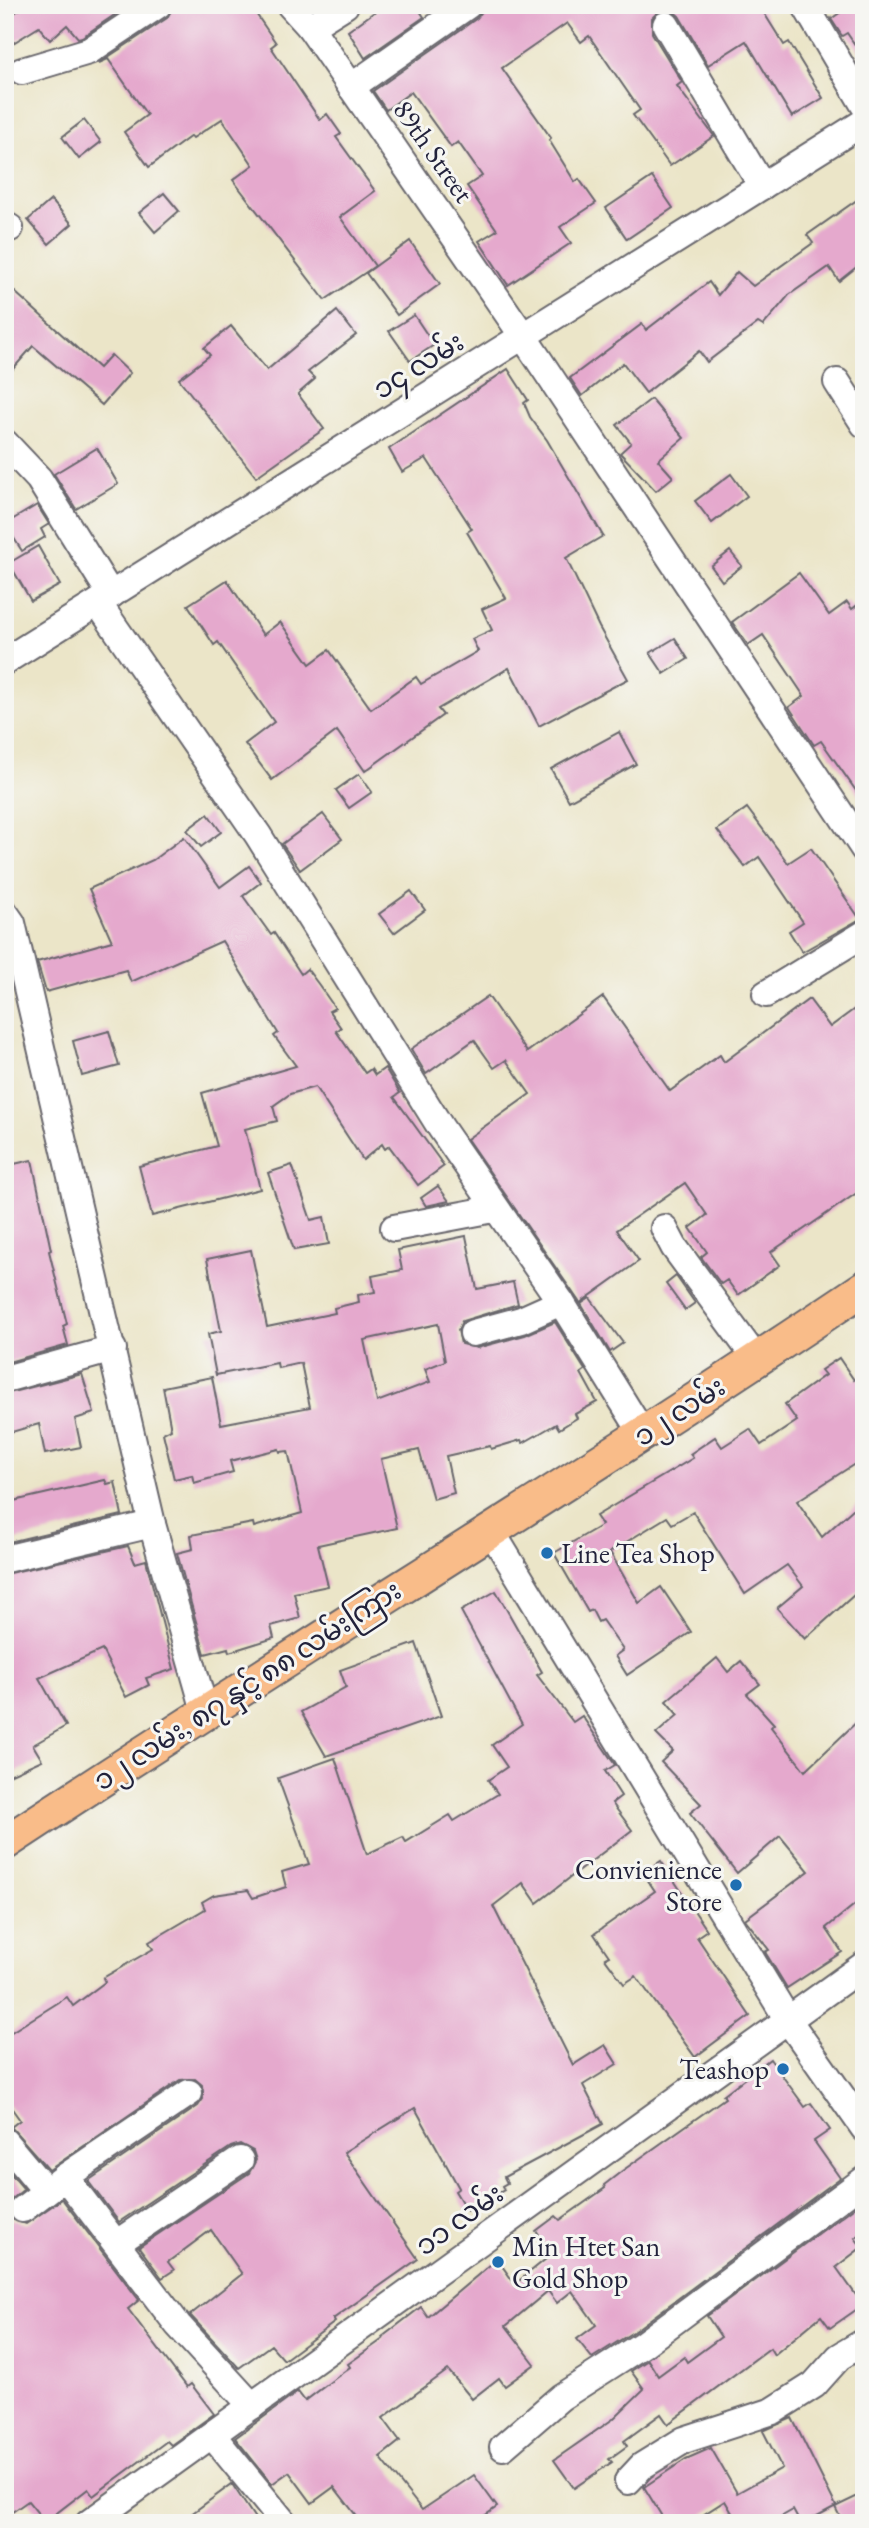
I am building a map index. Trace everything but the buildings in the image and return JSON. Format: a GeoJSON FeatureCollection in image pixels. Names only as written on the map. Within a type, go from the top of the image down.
{"type":"FeatureCollection","features":[{"type":"Feature","properties":{"kind":"main road","name":"၁၂ လမ်း"},"geometry":{"type":"LineString","coordinates":[[490,1529],[643,1434],[864,1288]]}},
{"type":"Feature","properties":{"kind":"main road","name":"၁၂ လမ်း, ၈၇ နှင့် ၈၈ လမ်းကြား"},"geometry":{"type":"LineString","coordinates":[[5,1843],[205,1711],[490,1529]]}},
{"type":"Feature","properties":{"kind":"street"},"geometry":{"type":"LineString","coordinates":[[22,71],[89,51],[158,5]]}},
{"type":"Feature","properties":{"kind":"street"},"geometry":{"type":"LineString","coordinates":[[298,12],[345,5]]}},
{"type":"Feature","properties":{"kind":"street"},"geometry":{"type":"LineString","coordinates":[[805,5],[864,105]]}},
{"type":"Feature","properties":{"kind":"street"},"geometry":{"type":"LineString","coordinates":[[351,87],[451,11]]}},
{"type":"Feature","properties":{"kind":"street","name":"89th Street"},"geometry":{"type":"LineString","coordinates":[[298,12],[523,336],[864,849]]}},
{"type":"Feature","properties":{"kind":"street"},"geometry":{"type":"LineString","coordinates":[[666,26],[762,186]]}},
{"type":"Feature","properties":{"kind":"street","name":"၁၄ လမ်း"},"geometry":{"type":"LineString","coordinates":[[5,660],[864,122]]}},
{"type":"Feature","properties":{"kind":"street"},"geometry":{"type":"LineString","coordinates":[[837,382],[864,424]]}},
{"type":"Feature","properties":{"kind":"street"},"geometry":{"type":"LineString","coordinates":[[5,443],[39,479],[104,599],[258,835],[494,1209],[561,1302],[643,1434]]}},
{"type":"Feature","properties":{"kind":"street"},"geometry":{"type":"LineString","coordinates":[[5,913],[12,923],[152,1524],[205,1711]]}},
{"type":"Feature","properties":{"kind":"street"},"geometry":{"type":"LineString","coordinates":[[766,994],[864,934]]}},
{"type":"Feature","properties":{"kind":"street"},"geometry":{"type":"LineString","coordinates":[[394,1228],[494,1209]]}},
{"type":"Feature","properties":{"kind":"street"},"geometry":{"type":"LineString","coordinates":[[664,1228],[674,1247],[757,1360]]}},
{"type":"Feature","properties":{"kind":"street"},"geometry":{"type":"LineString","coordinates":[[473,1333],[521,1320],[561,1302]]}},
{"type":"Feature","properties":{"kind":"street"},"geometry":{"type":"LineString","coordinates":[[5,1379],[113,1349]]}},
{"type":"Feature","properties":{"kind":"street"},"geometry":{"type":"LineString","coordinates":[[5,1559],[152,1524]]}},
{"type":"Feature","properties":{"kind":"street"},"geometry":{"type":"LineString","coordinates":[[490,1529],[788,2020],[864,2128]]}},
{"type":"Feature","properties":{"kind":"street","name":"၁၁ လမ်း"},"geometry":{"type":"LineString","coordinates":[[89,2523],[864,1965]]}},
{"type":"Feature","properties":{"kind":"street"},"geometry":{"type":"LineString","coordinates":[[23,2209],[55,2184],[189,2093]]}},
{"type":"Feature","properties":{"kind":"street"},"geometry":{"type":"LineString","coordinates":[[5,2142],[94,2218],[117,2243],[178,2325],[252,2406]]}},
{"type":"Feature","properties":{"kind":"street"},"geometry":{"type":"LineString","coordinates":[[117,2243],[240,2160]]}},
{"type":"Feature","properties":{"kind":"street"},"geometry":{"type":"LineString","coordinates":[[503,2448],[561,2398],[642,2345],[864,2180]]}},
{"type":"Feature","properties":{"kind":"street"},"geometry":{"type":"LineString","coordinates":[[628,2481],[642,2466],[684,2441],[773,2412],[814,2385],[839,2357],[864,2342]]}},
{"type":"Feature","properties":{"kind":"street"},"geometry":{"type":"LineString","coordinates":[[212,2434],[284,2523]]}},
{"type":"Feature","properties":{"kind":"place","name":"Line Tea Shop"},"geometry":{"type":"Point","coordinates":[547,1553]}},
{"type":"Feature","properties":{"kind":"place","name":"Convienience Store"},"geometry":{"type":"Point","coordinates":[736,1885]}},
{"type":"Feature","properties":{"kind":"place","name":"Teashop"},"geometry":{"type":"Point","coordinates":[783,2069]}},
{"type":"Feature","properties":{"kind":"place","name":"Min Htet San Gold Shop"},"geometry":{"type":"Point","coordinates":[498,2262]}}]}
